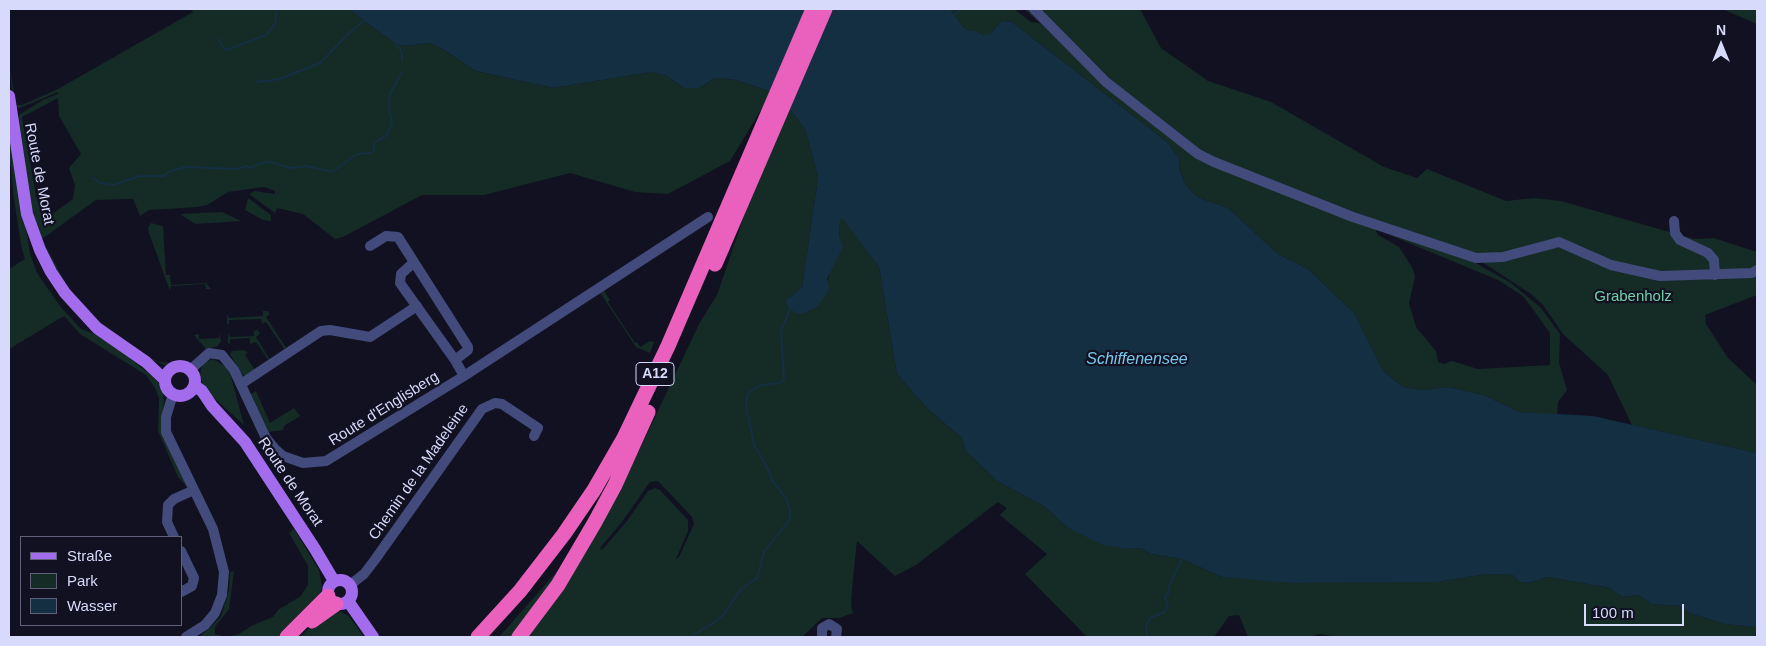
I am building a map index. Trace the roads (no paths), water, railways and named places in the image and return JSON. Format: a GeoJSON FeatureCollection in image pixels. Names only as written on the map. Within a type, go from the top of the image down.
{"type":"FeatureCollection","features":[{"type":"Feature","properties":{"kind":"highway","name":"A12"},"geometry":{"type":"LineString","coordinates":[[492,637],[539,583],[577,532],[620,464],[648,412],[768,127],[813,9]]}},
{"type":"Feature","properties":{"kind":"highway","name":"A12"},"geometry":{"type":"LineString","coordinates":[[478,637],[548,556],[589,497],[616,452],[656,371],[768,127],[825,9]]}},
{"type":"Feature","properties":{"kind":"highway"},"geometry":{"type":"LineString","coordinates":[[520,637],[558,585],[595,522],[615,485],[648,412]]}},
{"type":"Feature","properties":{"kind":"highway"},"geometry":{"type":"LineString","coordinates":[[287,637],[337,600]]}},
{"type":"Feature","properties":{"kind":"highway"},"geometry":{"type":"LineString","coordinates":[[295,637],[337,600]]}},
{"type":"Feature","properties":{"kind":"main road","name":"Route de Morat"},"geometry":{"type":"LineString","coordinates":[[9,96],[27,214],[40,250],[64,293],[105,334],[146,362],[168,375],[182,366],[190,370],[195,377],[192,390],[202,391],[212,406],[242,439],[334,581]]}},
{"type":"Feature","properties":{"kind":"main road"},"geometry":{"type":"LineString","coordinates":[[168,375],[166,387],[173,394],[181,396],[192,390]]}},
{"type":"Feature","properties":{"kind":"main road"},"geometry":{"type":"LineString","coordinates":[[337,600],[352,595],[350,585],[344,580],[334,581],[328,588],[337,600],[373,637]]}},
{"type":"Feature","properties":{"kind":"street"},"geometry":{"type":"LineString","coordinates":[[1034,9],[1106,82],[1198,154],[1353,217],[1476,258],[1503,257],[1559,242],[1626,270],[1660,276],[1752,273],[1757,270]]}},
{"type":"Feature","properties":{"kind":"street","name":"Route d'Englisberg"},"geometry":{"type":"LineString","coordinates":[[190,370],[204,356],[218,354],[232,366],[266,438],[275,450],[294,461],[314,464],[339,455],[708,217]]}},
{"type":"Feature","properties":{"kind":"street"},"geometry":{"type":"LineString","coordinates":[[1674,221],[1675,232],[1680,240],[1708,253],[1714,260],[1715,275]]}},
{"type":"Feature","properties":{"kind":"street"},"geometry":{"type":"LineString","coordinates":[[370,246],[386,236],[398,237],[468,347],[468,350],[456,360]]}},
{"type":"Feature","properties":{"kind":"street"},"geometry":{"type":"LineString","coordinates":[[413,263],[401,274],[400,283],[456,360],[464,376]]}},
{"type":"Feature","properties":{"kind":"street"},"geometry":{"type":"LineString","coordinates":[[241,384],[321,331],[330,330],[370,337],[417,306]]}},
{"type":"Feature","properties":{"kind":"street"},"geometry":{"type":"LineString","coordinates":[[173,394],[167,412],[166,432],[215,534],[222,557],[224,581],[220,602],[215,614],[205,625],[186,637]]}},
{"type":"Feature","properties":{"kind":"street","name":"Chemin de la Madeleine"},"geometry":{"type":"LineString","coordinates":[[350,585],[364,574],[374,561],[482,409],[495,403],[502,404],[538,428],[534,436]]}},
{"type":"Feature","properties":{"kind":"street"},"geometry":{"type":"LineString","coordinates":[[174,536],[167,522],[168,505],[174,499],[194,490]]}},
{"type":"Feature","properties":{"kind":"street"},"geometry":{"type":"LineString","coordinates":[[182,553],[192,573],[194,582],[190,588],[182,592]]}},
{"type":"Feature","properties":{"kind":"street"},"geometry":{"type":"LineString","coordinates":[[818,637],[822,628],[829,624],[837,630],[836,637]]}},
{"type":"Feature","properties":{"kind":"water","name":"Schiffenensee"},"geometry":{"type":"Polygon","coordinates":[[[348,9],[950,9],[964,28],[983,35],[989,35],[1002,21],[1012,22],[1167,142],[1179,158],[1179,168],[1185,184],[1197,197],[1228,208],[1278,254],[1308,269],[1354,313],[1383,371],[1403,387],[1422,390],[1448,387],[1484,395],[1519,412],[1593,416],[1757,453],[1757,627],[1725,624],[1689,613],[1680,606],[1651,604],[1639,595],[1622,597],[1610,588],[1548,577],[1528,583],[1520,582],[1513,575],[1487,574],[1437,582],[1293,583],[1222,577],[1182,559],[1151,554],[1141,548],[1128,549],[1103,545],[1068,528],[1044,506],[997,481],[966,451],[962,438],[928,409],[897,374],[879,267],[843,219],[840,221],[839,237],[843,247],[827,279],[829,289],[817,307],[805,313],[796,313],[790,309],[785,301],[802,288],[818,178],[806,131],[788,107],[772,92],[736,80],[715,78],[699,88],[684,88],[667,76],[651,72],[553,88],[476,71],[441,48],[428,43],[405,46],[396,44],[348,9]]]}},
{"type":"Feature","properties":{"kind":"waterway"},"geometry":{"type":"LineString","coordinates":[[219,39],[224,49],[227,50],[266,35],[275,24],[277,9]]}},
{"type":"Feature","properties":{"kind":"waterway"},"geometry":{"type":"LineString","coordinates":[[955,15],[961,9]]}},
{"type":"Feature","properties":{"kind":"waterway"},"geometry":{"type":"LineString","coordinates":[[257,82],[280,79],[320,63],[349,33],[365,20]]}},
{"type":"Feature","properties":{"kind":"waterway"},"geometry":{"type":"LineString","coordinates":[[396,44],[402,52],[402,61]]}},
{"type":"Feature","properties":{"kind":"waterway"},"geometry":{"type":"LineString","coordinates":[[93,178],[100,183],[114,185],[139,176],[165,176],[168,172],[185,167],[237,169],[247,166],[250,168],[261,163],[271,162],[290,168],[307,166],[332,172],[357,154],[374,151],[374,143],[387,135],[392,123],[388,104],[390,94],[402,72]]}},
{"type":"Feature","properties":{"kind":"waterway"},"geometry":{"type":"LineString","coordinates":[[690,637],[715,622],[724,614],[741,589],[757,578],[764,552],[790,519],[790,509],[786,498],[773,482],[765,463],[754,445],[746,405],[748,393],[760,385],[780,383],[784,380],[781,331],[790,309]]}},
{"type":"Feature","properties":{"kind":"waterway"},"geometry":{"type":"LineString","coordinates":[[1147,637],[1146,626],[1150,618],[1164,612],[1168,606],[1165,596],[1168,594],[1169,586],[1182,559]]}},
{"type":"Feature","properties":{"kind":"park label","name":"Grabenholz"},"geometry":{"type":"Point","coordinates":[1633,297]}}]}
